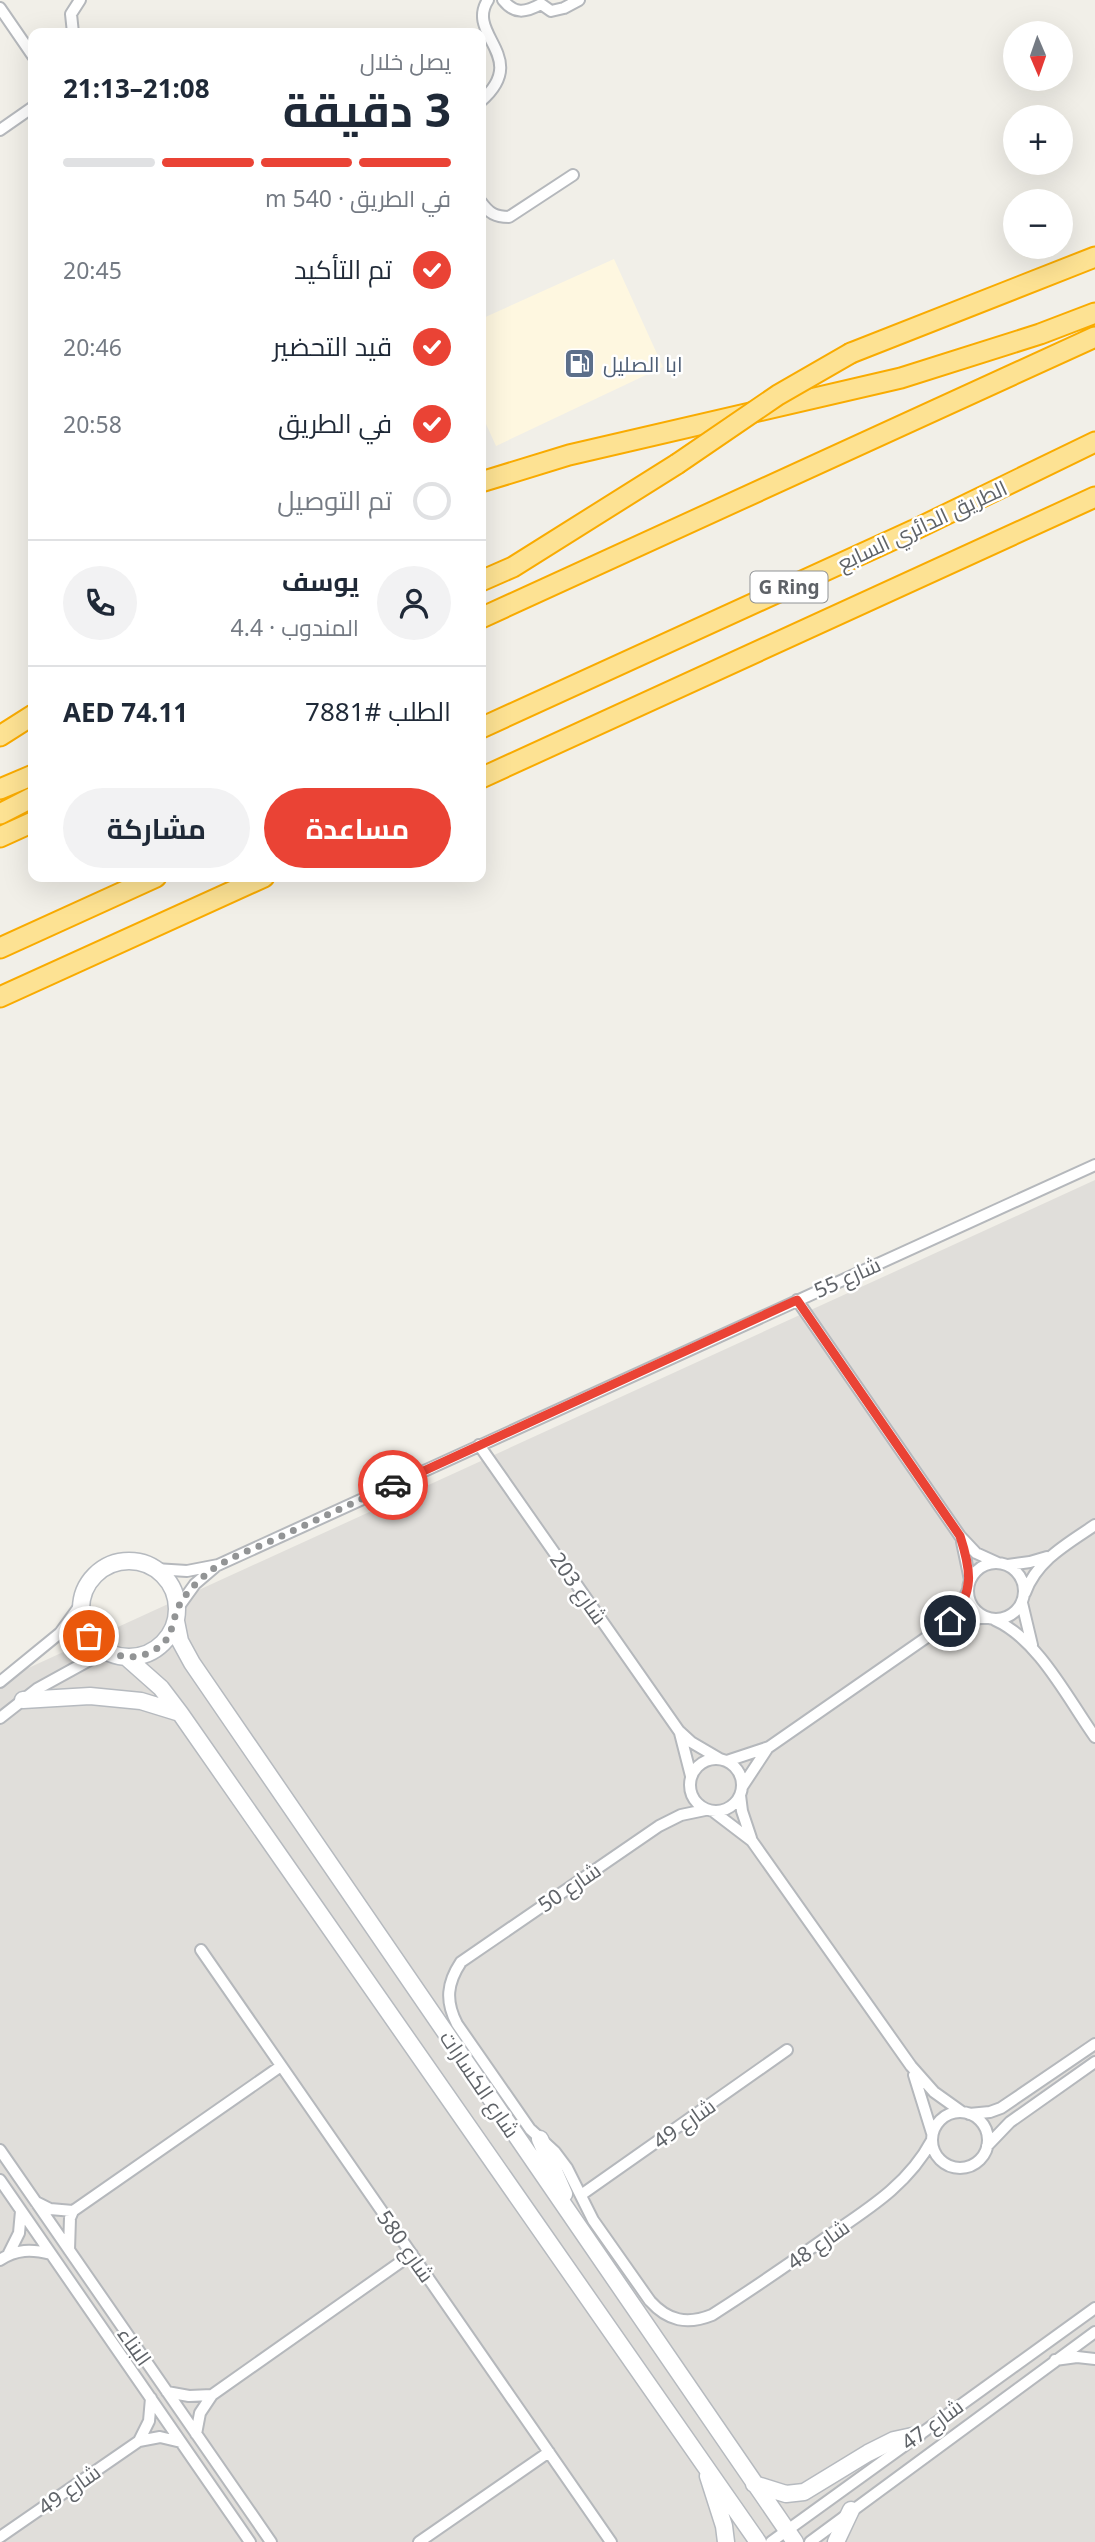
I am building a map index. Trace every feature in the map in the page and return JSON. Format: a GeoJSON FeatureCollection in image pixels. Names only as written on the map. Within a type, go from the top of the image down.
{"type":"FeatureCollection","features":[{"type":"Feature","properties":{"kind":"highway"},"geometry":{"type":"LineString","coordinates":[[486,580],[513,567],[677,464],[778,395],[851,353],[1095,255]]}},
{"type":"Feature","properties":{"kind":"highway"},"geometry":{"type":"LineString","coordinates":[[486,480],[569,455],[901,378],[1040,334],[1095,313]]}},
{"type":"Feature","properties":{"kind":"highway"},"geometry":{"type":"LineString","coordinates":[[486,616],[1095,337]]}},
{"type":"Feature","properties":{"kind":"highway","name":"الطريق الدائري السابع"},"geometry":{"type":"LineString","coordinates":[[486,726],[914,530],[1095,442]]}},
{"type":"Feature","properties":{"kind":"highway"},"geometry":{"type":"LineString","coordinates":[[486,776],[1095,498]]}},
{"type":"Feature","properties":{"kind":"highway"},"geometry":{"type":"LineString","coordinates":[[0,736],[28,719]]}},
{"type":"Feature","properties":{"kind":"highway"},"geometry":{"type":"LineString","coordinates":[[0,789],[28,777]]}},
{"type":"Feature","properties":{"kind":"highway"},"geometry":{"type":"LineString","coordinates":[[0,814],[28,800]]}},
{"type":"Feature","properties":{"kind":"highway"},"geometry":{"type":"LineString","coordinates":[[0,836],[28,823]]}},
{"type":"Feature","properties":{"kind":"highway"},"geometry":{"type":"LineString","coordinates":[[0,948],[145,882]]}},
{"type":"Feature","properties":{"kind":"highway"},"geometry":{"type":"LineString","coordinates":[[0,997],[253,882]]}},
{"type":"Feature","properties":{"kind":"street"},"geometry":{"type":"LineString","coordinates":[[73,28],[71,14],[80,0]]}},
{"type":"Feature","properties":{"kind":"street"},"geometry":{"type":"LineString","coordinates":[[485,28],[485,4],[488,0]]}},
{"type":"Feature","properties":{"kind":"street"},"geometry":{"type":"LineString","coordinates":[[503,0],[510,9],[523,12],[541,4],[551,11],[579,0]]}},
{"type":"Feature","properties":{"kind":"street"},"geometry":{"type":"LineString","coordinates":[[0,8],[28,49]]}},
{"type":"Feature","properties":{"kind":"street"},"geometry":{"type":"LineString","coordinates":[[486,30],[501,60],[500,78],[486,95]]}},
{"type":"Feature","properties":{"kind":"street"},"geometry":{"type":"LineString","coordinates":[[0,130],[28,110]]}},
{"type":"Feature","properties":{"kind":"street"},"geometry":{"type":"LineString","coordinates":[[486,210],[497,217],[509,217],[573,175]]}},
{"type":"Feature","properties":{"kind":"street","name":"شارع 55"},"geometry":{"type":"LineString","coordinates":[[155,1569],[187,1571],[218,1565],[1095,1165]]}},
{"type":"Feature","properties":{"kind":"street"},"geometry":{"type":"LineString","coordinates":[[797,1300],[960,1536],[976,1553],[1002,1564],[1021,1577],[1033,1647]]}},
{"type":"Feature","properties":{"kind":"street","name":"شارع 203"},"geometry":{"type":"LineString","coordinates":[[479,1445],[679,1731],[691,1742],[723,1760]]}},
{"type":"Feature","properties":{"kind":"street"},"geometry":{"type":"LineString","coordinates":[[940,1629],[962,1621],[1006,1618],[1016,1612],[1035,1573],[1053,1555],[1095,1525]]}},
{"type":"Feature","properties":{"kind":"street"},"geometry":{"type":"LineString","coordinates":[[960,1536],[972,1606],[1016,1631],[1033,1647],[1095,1737]]}},
{"type":"Feature","properties":{"kind":"street"},"geometry":{"type":"LineString","coordinates":[[752,1841],[691,1796],[691,1776],[699,1764],[769,1747],[940,1629],[958,1612],[969,1585],[981,1567],[1030,1562],[1053,1555]]}},
{"type":"Feature","properties":{"kind":"street"},"geometry":{"type":"LineString","coordinates":[[0,1682],[60,1633],[81,1604],[87,1586],[100,1571],[118,1563],[137,1562],[155,1569]]}},
{"type":"Feature","properties":{"kind":"street","name":"شارع 55"},"geometry":{"type":"LineString","coordinates":[[176,1615],[195,1584],[218,1565]]}},
{"type":"Feature","properties":{"kind":"street","name":"شارع الكسارات"},"geometry":{"type":"LineString","coordinates":[[155,1569],[167,1579],[175,1593],[180,1641],[192,1663],[791,2536]]}},
{"type":"Feature","properties":{"kind":"street"},"geometry":{"type":"LineString","coordinates":[[0,1718],[37,1689],[106,1651],[97,1644],[84,1626],[81,1604]]}},
{"type":"Feature","properties":{"kind":"street"},"geometry":{"type":"LineString","coordinates":[[126,1657],[139,1656],[163,1644],[171,1633],[176,1615]]}},
{"type":"Feature","properties":{"kind":"street","name":"شارع الكسارات"},"geometry":{"type":"LineString","coordinates":[[106,1651],[126,1657],[161,1688],[180,1713],[758,2542]]}},
{"type":"Feature","properties":{"kind":"street"},"geometry":{"type":"LineString","coordinates":[[23,1700],[90,1696],[141,1701],[180,1713]]}},
{"type":"Feature","properties":{"kind":"street","name":"شارع 203"},"geometry":{"type":"LineString","coordinates":[[679,1731],[691,1776]]}},
{"type":"Feature","properties":{"kind":"street"},"geometry":{"type":"LineString","coordinates":[[710,1811],[730,1807],[769,1747]]}},
{"type":"Feature","properties":{"kind":"street"},"geometry":{"type":"LineString","coordinates":[[723,1760],[739,1772],[746,1826],[752,1841],[911,2066],[934,2092],[984,2127],[987,2146]]}},
{"type":"Feature","properties":{"kind":"street","name":"شارع 50"},"geometry":{"type":"LineString","coordinates":[[449,1986],[453,1973],[472,1954],[659,1826],[681,1815],[710,1811]]}},
{"type":"Feature","properties":{"kind":"street","name":"شارع 580"},"geometry":{"type":"LineString","coordinates":[[201,1950],[611,2542]]}},
{"type":"Feature","properties":{"kind":"street","name":"شارع الكسارات"},"geometry":{"type":"LineString","coordinates":[[449,1986],[451,2012],[457,2024],[530,2129],[561,2160],[593,2220],[659,2311],[685,2322]]}},
{"type":"Feature","properties":{"kind":"street"},"geometry":{"type":"LineString","coordinates":[[932,2137],[943,2117],[990,2112],[1001,2108],[1095,2044]]}},
{"type":"Feature","properties":{"kind":"street","name":"شارع 49"},"geometry":{"type":"LineString","coordinates":[[581,2194],[787,2050]]}},
{"type":"Feature","properties":{"kind":"street"},"geometry":{"type":"LineString","coordinates":[[911,2066],[924,2099],[939,2158],[956,2168],[976,2163],[987,2146],[1010,2122],[1095,2062]]}},
{"type":"Feature","properties":{"kind":"street"},"geometry":{"type":"LineString","coordinates":[[68,2250],[73,2211],[281,2066]]}},
{"type":"Feature","properties":{"kind":"street","name":"شارع 48"},"geometry":{"type":"LineString","coordinates":[[685,2322],[712,2315],[885,2196],[909,2174],[932,2137]]}},
{"type":"Feature","properties":{"kind":"street"},"geometry":{"type":"LineString","coordinates":[[540,2139],[573,2219]]}},
{"type":"Feature","properties":{"kind":"street","name":"البناء"},"geometry":{"type":"LineString","coordinates":[[0,2150],[271,2542]]}},
{"type":"Feature","properties":{"kind":"street","name":"البناء"},"geometry":{"type":"LineString","coordinates":[[0,2180],[250,2542]]}},
{"type":"Feature","properties":{"kind":"street"},"geometry":{"type":"LineString","coordinates":[[36,2202],[50,2209],[73,2211]]}},
{"type":"Feature","properties":{"kind":"street"},"geometry":{"type":"LineString","coordinates":[[5,2257],[19,2233],[21,2211]]}},
{"type":"Feature","properties":{"kind":"street"},"geometry":{"type":"LineString","coordinates":[[5,2257],[30,2250],[51,2254]]}},
{"type":"Feature","properties":{"kind":"street"},"geometry":{"type":"LineString","coordinates":[[197,2434],[200,2413],[212,2395],[412,2254]]}},
{"type":"Feature","properties":{"kind":"street","name":"شارع 47"},"geometry":{"type":"LineString","coordinates":[[771,2542],[791,2536],[917,2435],[1095,2308]]}},
{"type":"Feature","properties":{"kind":"street","name":"شارع 47"},"geometry":{"type":"LineString","coordinates":[[810,2542],[1052,2361],[1095,2332]]}},
{"type":"Feature","properties":{"kind":"street"},"geometry":{"type":"LineString","coordinates":[[1052,2361],[1077,2357],[1095,2359]]}},
{"type":"Feature","properties":{"kind":"street"},"geometry":{"type":"LineString","coordinates":[[167,2392],[189,2396],[212,2395]]}},
{"type":"Feature","properties":{"kind":"street"},"geometry":{"type":"LineString","coordinates":[[139,2441],[149,2421],[151,2398]]}},
{"type":"Feature","properties":{"kind":"street"},"geometry":{"type":"LineString","coordinates":[[754,2484],[786,2494],[804,2492],[868,2453],[894,2440],[917,2435]]}},
{"type":"Feature","properties":{"kind":"street"},"geometry":{"type":"LineString","coordinates":[[139,2441],[160,2437],[181,2442]]}},
{"type":"Feature","properties":{"kind":"street","name":"شارع 49"},"geometry":{"type":"LineString","coordinates":[[0,2538],[139,2441]]}},
{"type":"Feature","properties":{"kind":"street"},"geometry":{"type":"LineString","coordinates":[[419,2542],[549,2452]]}},
{"type":"Feature","properties":{"kind":"street"},"geometry":{"type":"LineString","coordinates":[[704,2463],[724,2526],[726,2542]]}},
{"type":"Feature","properties":{"kind":"street"},"geometry":{"type":"LineString","coordinates":[[836,2542],[851,2510]]}},
{"type":"Feature","properties":{"kind":"shaded area"},"geometry":{"type":"Polygon","coordinates":[[[614,259],[663,367],[496,446],[486,424],[486,317],[614,259]]]}},
{"type":"Feature","properties":{"kind":"shaded area"},"geometry":{"type":"Polygon","coordinates":[[[1095,1180],[1095,2542],[0,2542],[0,1681],[1095,1180]]]}},
{"type":"Feature","properties":{"kind":"way so far"},"geometry":{"type":"LineString","coordinates":[[89,1636],[106,1651],[116,1655],[139,1656],[152,1651],[163,1644],[171,1633],[177,1609],[189,1591],[218,1565],[393,1485]]}},
{"type":"Feature","properties":{"kind":"place","name":"ابا الصليل"},"geometry":{"type":"Point","coordinates":[580,364]}},
{"type":"Feature","properties":{"kind":"route"},"geometry":{"type":"LineString","coordinates":[[393,1485],[797,1300],[960,1536],[970,1580],[964,1601],[950,1621]]}}]}
